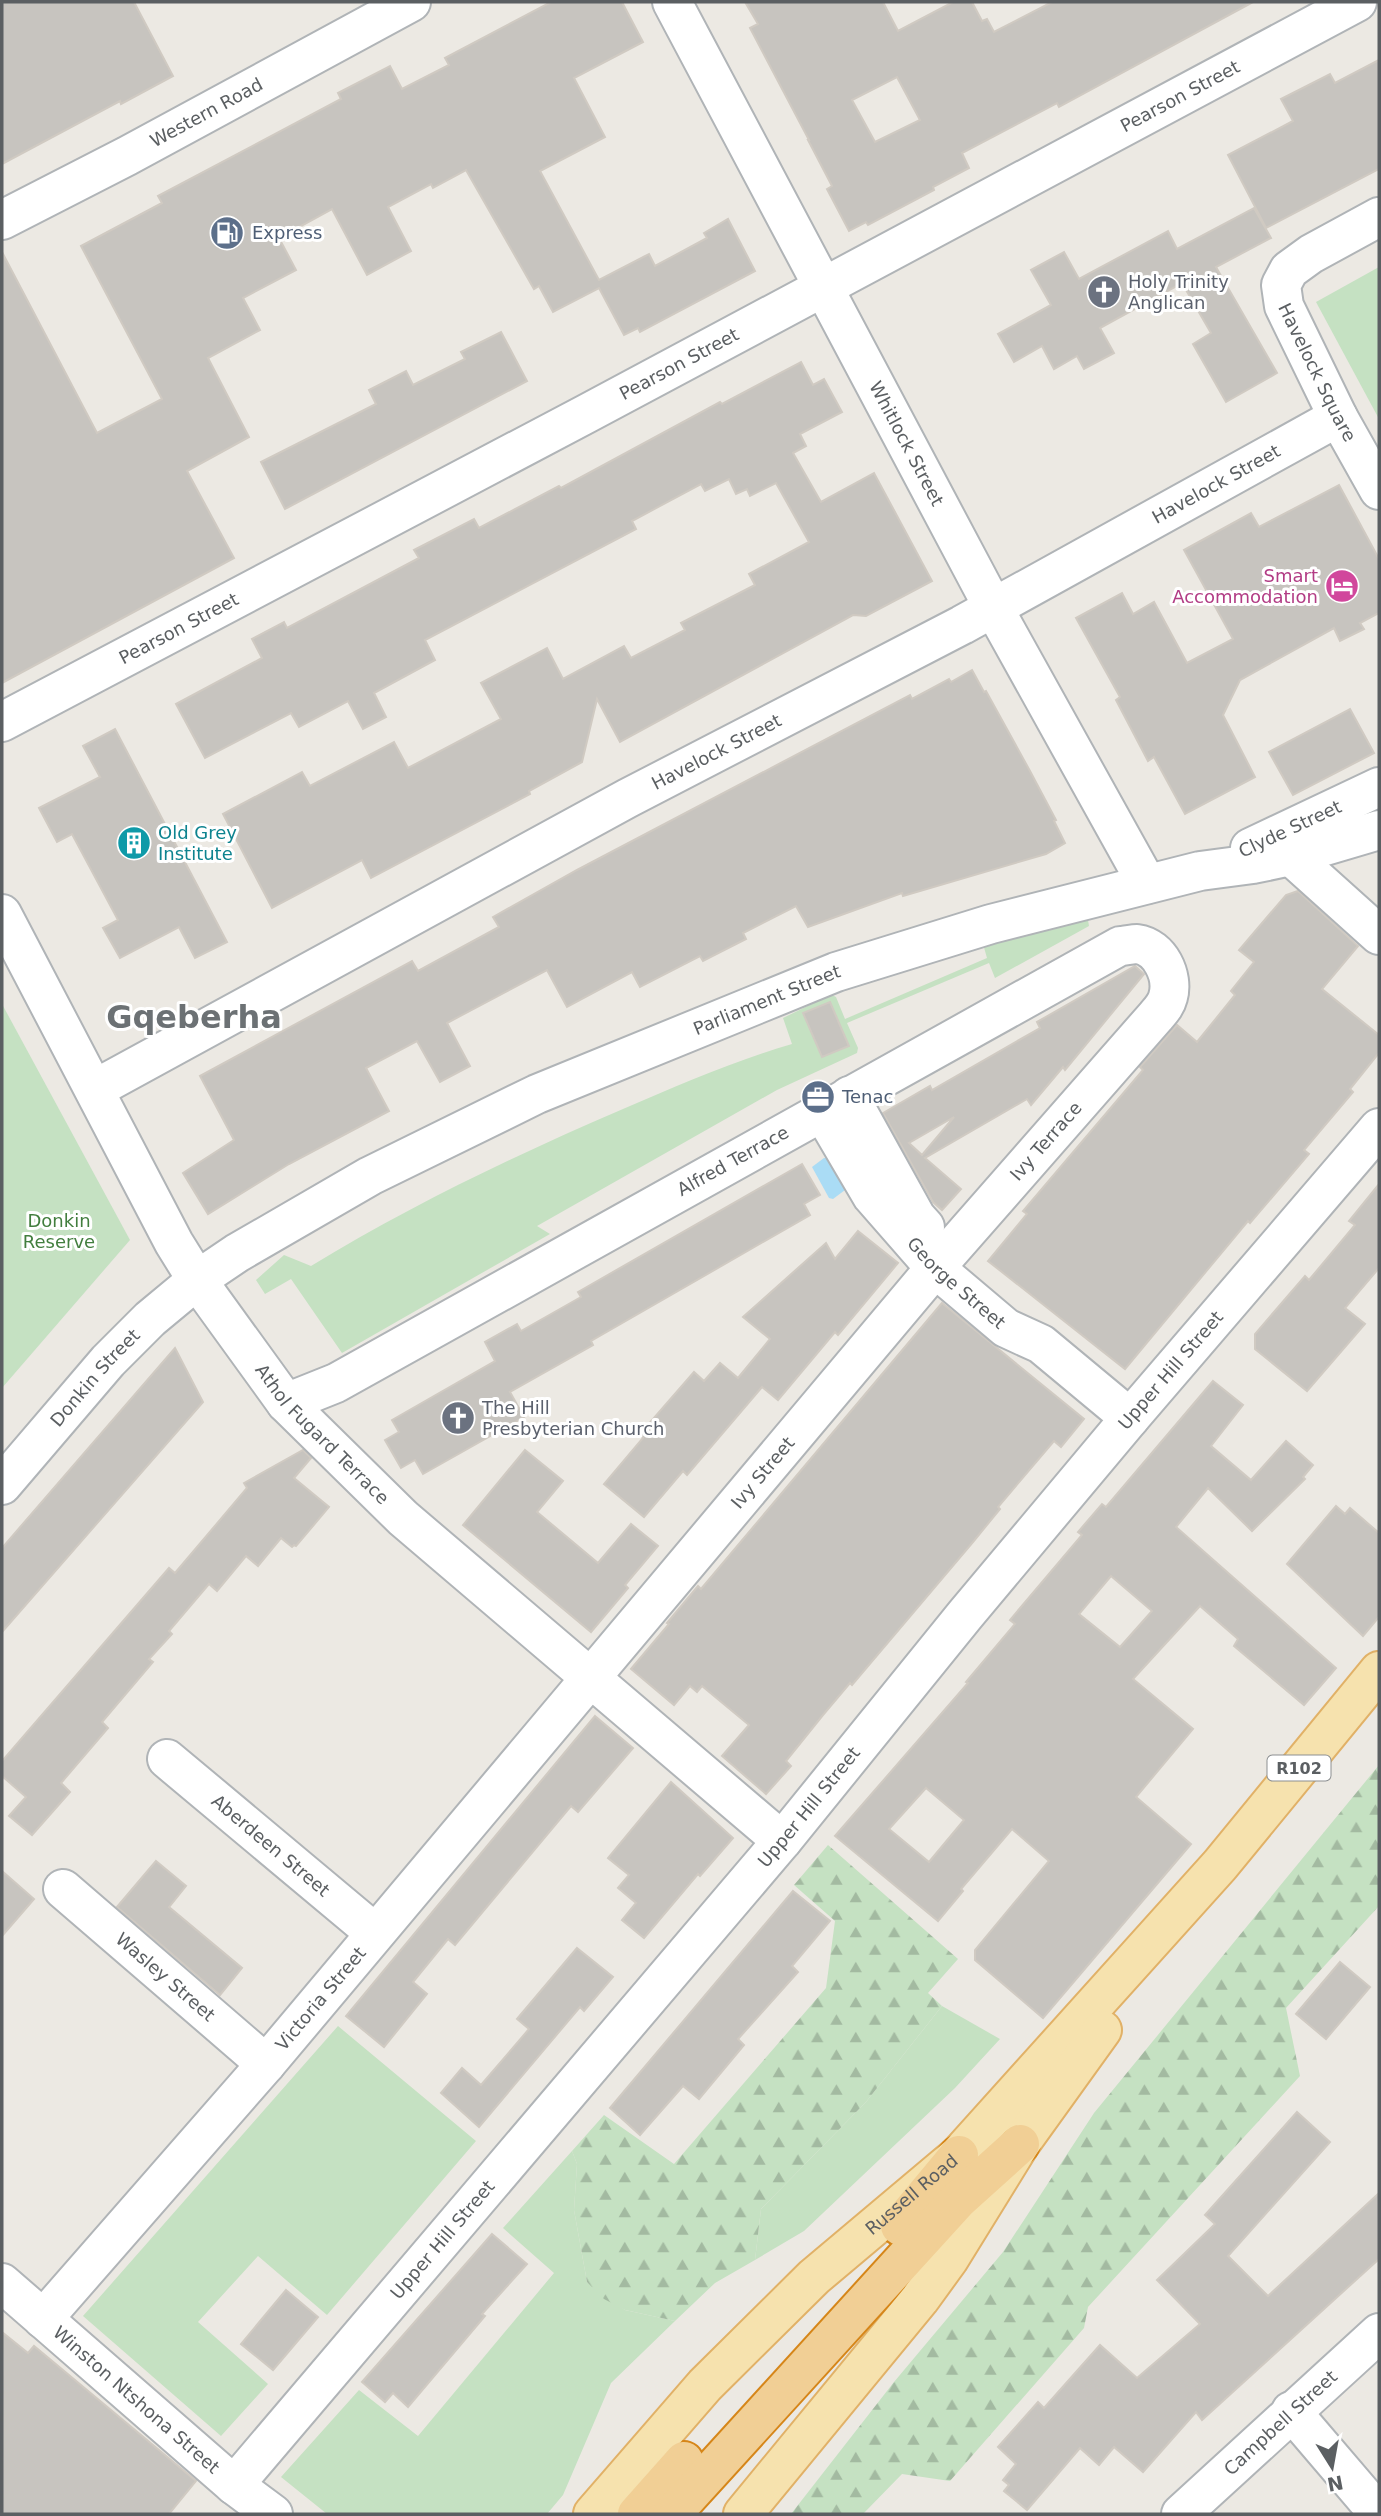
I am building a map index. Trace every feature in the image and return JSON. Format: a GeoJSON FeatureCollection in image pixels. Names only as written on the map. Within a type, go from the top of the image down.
{"type":"FeatureCollection","features":[{"type":"Feature","properties":{"kind":"highway"},"geometry":{"type":"LineString","coordinates":[[652,2510],[958,2200],[1020,2144]]}},
{"type":"Feature","properties":{"kind":"highway"},"geometry":{"type":"LineString","coordinates":[[652,2510],[959,2155]]}},
{"type":"Feature","properties":{"kind":"main road","name":"Russell Road"},"geometry":{"type":"LineString","coordinates":[[593,2514],[705,2385],[814,2277],[959,2155],[1220,1865],[1379,1671]]}},
{"type":"Feature","properties":{"kind":"main road","name":"Russell Road"},"geometry":{"type":"LineString","coordinates":[[743,2514],[920,2299],[949,2259],[1020,2144],[1220,1865]]}},
{"type":"Feature","properties":{"kind":"street","name":"Western Road"},"geometry":{"type":"LineString","coordinates":[[2,220],[127,156],[411,2]]}},
{"type":"Feature","properties":{"kind":"street","name":"Whitlock Street"},"geometry":{"type":"LineString","coordinates":[[672,2],[993,607],[1147,884]]}},
{"type":"Feature","properties":{"kind":"street","name":"Pearson Street"},"geometry":{"type":"LineString","coordinates":[[2,722],[1357,2]]}},
{"type":"Feature","properties":{"kind":"street","name":"Havelock Square"},"geometry":{"type":"LineString","coordinates":[[1379,218],[1311,254],[1289,270],[1281,285],[1283,306],[1338,417],[1379,490]]}},
{"type":"Feature","properties":{"kind":"street","name":"Havelock Street"},"geometry":{"type":"LineString","coordinates":[[95,1089],[628,798],[993,607],[1338,417]]}},
{"type":"Feature","properties":{"kind":"street","name":"Clyde Street"},"geometry":{"type":"LineString","coordinates":[[1200,870],[1379,787]]}},
{"type":"Feature","properties":{"kind":"street","name":"Parliament Street"},"geometry":{"type":"LineString","coordinates":[[197,1280],[237,1253],[370,1176],[537,1094],[836,972],[991,924],[1200,870],[1253,864],[1291,856],[1379,830]]}},
{"type":"Feature","properties":{"kind":"street"},"geometry":{"type":"LineString","coordinates":[[1291,856],[1379,934]]}},
{"type":"Feature","properties":{"kind":"street","name":"Athol Fugard Terrace"},"geometry":{"type":"LineString","coordinates":[[2,914],[174,1243],[197,1280],[286,1403],[403,1518],[592,1676],[782,1841]]}},
{"type":"Feature","properties":{"kind":"street","name":"Alfred Terrace"},"geometry":{"type":"LineString","coordinates":[[286,1403],[336,1383],[1120,946],[1138,944],[1152,950],[1167,971],[1169,996],[1156,1016]]}},
{"type":"Feature","properties":{"kind":"street","name":"Ivy Terrace"},"geometry":{"type":"LineString","coordinates":[[942,1260],[1156,1016]]}},
{"type":"Feature","properties":{"kind":"street","name":"George Street"},"geometry":{"type":"LineString","coordinates":[[835,1104],[872,1196],[942,1260],[1006,1328],[1041,1344],[1130,1418]]}},
{"type":"Feature","properties":{"kind":"street","name":"Upper Hill Street"},"geometry":{"type":"LineString","coordinates":[[234,2485],[782,1841],[949,1634],[1379,1128]]}},
{"type":"Feature","properties":{"kind":"street","name":"Ivy Street"},"geometry":{"type":"LineString","coordinates":[[592,1676],[942,1260]]}},
{"type":"Feature","properties":{"kind":"street","name":"Donkin Street"},"geometry":{"type":"LineString","coordinates":[[2,1485],[108,1361],[150,1319],[197,1280]]}},
{"type":"Feature","properties":{"kind":"street","name":"Victoria Street"},"geometry":{"type":"LineString","coordinates":[[43,2319],[266,2064],[592,1676]]}},
{"type":"Feature","properties":{"kind":"street","name":"Aberdeen Street"},"geometry":{"type":"LineString","coordinates":[[167,1759],[374,1933]]}},
{"type":"Feature","properties":{"kind":"street","name":"Wasley Street"},"geometry":{"type":"LineString","coordinates":[[63,1889],[266,2064]]}},
{"type":"Feature","properties":{"kind":"street","name":"Winston Ntshona Street"},"geometry":{"type":"LineString","coordinates":[[2,2283],[234,2485],[273,2514]]}},
{"type":"Feature","properties":{"kind":"street","name":"Campbell Street"},"geometry":{"type":"LineString","coordinates":[[1181,2514],[1379,2333]]}},
{"type":"Feature","properties":{"kind":"street"},"geometry":{"type":"LineString","coordinates":[[1291,2411],[1379,2514]]}},
{"type":"Feature","properties":{"kind":"green space"},"geometry":{"type":"Polygon","coordinates":[[[1379,267],[1379,419],[1316,302],[1379,267]]]}},
{"type":"Feature","properties":{"kind":"green space"},"geometry":{"type":"Polygon","coordinates":[[[1087,914],[1089,926],[995,978],[989,963],[847,1023],[858,1048],[857,1053],[777,1090],[537,1226],[550,1234],[342,1353],[291,1279],[265,1294],[256,1280],[284,1255],[311,1266],[425,1202],[543,1144],[707,1074],[792,1044],[783,1018],[828,996],[836,997],[845,1019],[987,958],[983,944],[1087,914]]]}},
{"type":"Feature","properties":{"kind":"green space","name":"Donkin Reserve"},"geometry":{"type":"Polygon","coordinates":[[[2,1004],[130,1240],[2,1388],[2,1004]]]}},
{"type":"Feature","properties":{"kind":"green space"},"geometry":{"type":"Polygon","coordinates":[[[1379,1765],[1379,1906],[1286,2008],[1300,2076],[1088,2307],[1084,2328],[950,2481],[902,2474],[863,2514],[791,2514],[894,2382],[1003,2252],[1094,2113],[1379,1765]]]}},
{"type":"Feature","properties":{"kind":"green space"},"geometry":{"type":"Polygon","coordinates":[[[828,1845],[958,1959],[928,1993],[942,2006],[866,2102],[761,2209],[755,2260],[715,2283],[675,2321],[625,2310],[604,2299],[587,2282],[574,2210],[577,2164],[572,2151],[604,2115],[674,2164],[826,1988],[835,1921],[794,1885],[828,1845]]]}},
{"type":"Feature","properties":{"kind":"green space"},"geometry":{"type":"Polygon","coordinates":[[[942,2006],[1000,2039],[955,2088],[804,2231],[755,2260],[761,2209],[866,2102],[942,2006]]]}},
{"type":"Feature","properties":{"kind":"green space"},"geometry":{"type":"Polygon","coordinates":[[[338,2026],[476,2141],[327,2315],[258,2256],[198,2322],[268,2384],[221,2436],[83,2316],[338,2026]]]}},
{"type":"Feature","properties":{"kind":"green space"},"geometry":{"type":"Polygon","coordinates":[[[572,2151],[577,2164],[574,2210],[587,2282],[625,2310],[675,2321],[611,2383],[563,2495],[547,2514],[327,2514],[281,2477],[359,2390],[418,2436],[554,2273],[503,2228],[572,2151]]]}},
{"type":"Feature","properties":{"kind":"water"},"geometry":{"type":"Polygon","coordinates":[[[827,1158],[845,1190],[833,1199],[829,1198],[812,1167],[827,1158]]]}},
{"type":"Feature","properties":{"kind":"building"},"geometry":{"type":"Polygon","coordinates":[[[2,2],[134,2],[173,76],[2,164],[2,2]]]}},
{"type":"Feature","properties":{"kind":"building"},"geometry":{"type":"Polygon","coordinates":[[[551,2],[622,2],[643,42],[574,78],[605,137],[540,171],[599,280],[649,254],[655,266],[707,238],[704,233],[728,219],[755,271],[640,332],[638,328],[624,335],[599,288],[553,312],[539,286],[534,289],[466,170],[433,188],[431,184],[388,207],[411,251],[367,275],[332,209],[279,238],[296,270],[243,298],[260,330],[208,358],[249,437],[187,471],[234,558],[2,683],[2,252],[97,433],[162,399],[81,246],[162,203],[158,196],[341,99],[338,93],[390,66],[402,89],[449,65],[445,58],[551,2]]]}},
{"type":"Feature","properties":{"kind":"building"},"geometry":{"type":"Polygon","coordinates":[[[745,2],[883,2],[898,31],[953,2],[972,2],[982,21],[987,19],[994,32],[1052,2],[1253,2],[1059,107],[1057,103],[962,153],[969,168],[868,225],[866,222],[849,231],[827,189],[832,186],[750,28],[758,24],[745,2]],[[897,77],[852,100],[875,142],[920,120],[897,77]]]}},
{"type":"Feature","properties":{"kind":"building"},"geometry":{"type":"Polygon","coordinates":[[[1379,60],[1379,169],[1266,228],[1228,155],[1293,121],[1281,99],[1330,74],[1335,83],[1379,60]]]}},
{"type":"Feature","properties":{"kind":"building"},"geometry":{"type":"Polygon","coordinates":[[[1254,208],[1271,238],[1216,267],[1277,373],[1226,402],[1193,344],[1211,333],[1182,283],[1100,328],[1114,353],[1084,369],[1077,356],[1054,369],[1042,346],[1014,362],[998,334],[1051,305],[1031,270],[1064,252],[1079,279],[1168,231],[1177,249],[1254,208]]]}},
{"type":"Feature","properties":{"kind":"building"},"geometry":{"type":"Polygon","coordinates":[[[501,332],[527,381],[285,509],[261,462],[376,404],[369,390],[406,371],[413,385],[465,359],[461,352],[501,332]]]}},
{"type":"Feature","properties":{"kind":"building"},"geometry":{"type":"Polygon","coordinates":[[[801,362],[813,385],[824,379],[842,412],[800,434],[806,446],[793,453],[821,502],[874,473],[932,581],[866,616],[853,615],[620,742],[597,699],[582,762],[529,791],[530,794],[371,878],[362,860],[272,908],[223,814],[302,772],[310,786],[394,742],[408,768],[501,719],[481,683],[547,648],[563,679],[624,646],[631,658],[685,630],[681,623],[755,585],[749,574],[809,542],[776,483],[750,496],[747,489],[736,494],[729,479],[705,491],[701,484],[632,521],[636,529],[425,640],[435,660],[374,693],[386,717],[363,729],[348,701],[299,727],[291,713],[205,758],[176,704],[262,658],[252,639],[284,622],[287,628],[419,558],[414,550],[474,519],[479,528],[801,362]]]}},
{"type":"Feature","properties":{"kind":"building"},"geometry":{"type":"Polygon","coordinates":[[[1339,485],[1379,559],[1379,613],[1360,623],[1364,629],[1340,641],[1334,628],[1240,680],[1223,715],[1255,777],[1185,814],[1154,757],[1148,761],[1116,700],[1120,697],[1076,618],[1122,593],[1133,614],[1154,602],[1187,663],[1233,639],[1184,550],[1251,513],[1259,527],[1339,485]]]}},
{"type":"Feature","properties":{"kind":"building"},"geometry":{"type":"Polygon","coordinates":[[[972,670],[1030,771],[1065,843],[1046,854],[903,896],[902,893],[808,927],[796,906],[743,933],[746,939],[703,961],[700,956],[640,987],[632,972],[567,1007],[547,970],[447,1023],[470,1066],[440,1082],[417,1041],[366,1068],[389,1111],[289,1164],[208,1214],[183,1173],[234,1140],[200,1076],[412,961],[418,971],[499,927],[493,917],[577,870],[910,695],[912,699],[972,670]]]}},
{"type":"Feature","properties":{"kind":"building"},"geometry":{"type":"Polygon","coordinates":[[[1350,709],[1374,753],[1293,795],[1269,752],[1350,709]]]}},
{"type":"Feature","properties":{"kind":"building","name":"Old Grey Institute"},"geometry":{"type":"Polygon","coordinates":[[[115,729],[227,942],[195,958],[179,927],[120,958],[103,928],[118,920],[72,834],[57,842],[39,808],[100,777],[83,746],[115,729]]]}},
{"type":"Feature","properties":{"kind":"building"},"geometry":{"type":"Polygon","coordinates":[[[1298,891],[1358,946],[1322,989],[1379,1035],[1379,1053],[1350,1089],[1353,1092],[1304,1150],[1309,1154],[1250,1223],[1248,1221],[1125,1369],[988,1261],[1027,1214],[1023,1211],[1143,1070],[1140,1067],[1177,1025],[1197,1042],[1235,995],[1231,991],[1254,962],[1239,950],[1286,895],[1298,891]]]}},
{"type":"Feature","properties":{"kind":"building"},"geometry":{"type":"Polygon","coordinates":[[[1135,966],[1144,974],[1065,1070],[1063,1067],[1031,1105],[1027,1099],[925,1158],[961,1189],[942,1210],[933,1202],[883,1113],[930,1086],[932,1090],[1040,1028],[1037,1022],[1135,966]],[[954,1117],[909,1143],[922,1155],[954,1117]]]}},
{"type":"Feature","properties":{"kind":"building"},"geometry":{"type":"Polygon","coordinates":[[[830,1002],[849,1046],[822,1057],[803,1013],[830,1002]]]}},
{"type":"Feature","properties":{"kind":"building"},"geometry":{"type":"Polygon","coordinates":[[[802,1164],[820,1195],[804,1204],[810,1215],[591,1341],[593,1345],[510,1392],[524,1417],[423,1474],[415,1460],[401,1468],[385,1440],[399,1432],[392,1420],[495,1361],[485,1342],[517,1324],[521,1331],[581,1297],[578,1292],[802,1164]]]}},
{"type":"Feature","properties":{"kind":"building"},"geometry":{"type":"Polygon","coordinates":[[[1379,1184],[1379,1268],[1345,1308],[1365,1324],[1307,1391],[1255,1349],[1255,1334],[1305,1276],[1309,1280],[1355,1225],[1349,1221],[1379,1184]]]}},
{"type":"Feature","properties":{"kind":"building"},"geometry":{"type":"Polygon","coordinates":[[[858,1231],[898,1263],[838,1335],[835,1332],[778,1400],[762,1387],[687,1475],[683,1471],[644,1517],[604,1484],[643,1438],[639,1435],[694,1372],[704,1381],[720,1363],[738,1378],[770,1339],[743,1317],[826,1243],[835,1259],[858,1231]]]}},
{"type":"Feature","properties":{"kind":"building"},"geometry":{"type":"Polygon","coordinates":[[[942,1303],[1084,1419],[1061,1447],[1054,1441],[998,1507],[1000,1509],[973,1542],[852,1685],[850,1683],[823,1715],[786,1761],[791,1766],[766,1794],[722,1756],[749,1725],[702,1686],[697,1692],[690,1686],[674,1705],[631,1669],[698,1586],[701,1589],[942,1303]]]}},
{"type":"Feature","properties":{"kind":"building"},"geometry":{"type":"Polygon","coordinates":[[[175,1348],[203,1402],[2,1632],[2,1548],[175,1348]]]}},
{"type":"Feature","properties":{"kind":"building"},"geometry":{"type":"Polygon","coordinates":[[[1213,1381],[1243,1405],[1211,1446],[1251,1480],[1286,1441],[1313,1465],[1303,1477],[1305,1479],[1252,1531],[1208,1488],[1176,1527],[1336,1668],[1304,1705],[1234,1646],[1238,1639],[1200,1606],[1133,1679],[1193,1729],[1136,1797],[1191,1844],[1043,2018],[975,1960],[975,1950],[1049,1861],[1012,1829],[961,1889],[963,1891],[938,1921],[835,1836],[968,1683],[966,1682],[1015,1624],[1010,1620],[1082,1535],[1078,1532],[1102,1504],[1106,1507],[1213,1381]],[[1111,1576],[1079,1614],[1120,1647],[1152,1611],[1111,1576]],[[926,1788],[889,1829],[929,1862],[964,1820],[926,1788]]]}},
{"type":"Feature","properties":{"kind":"building"},"geometry":{"type":"Polygon","coordinates":[[[303,1450],[311,1458],[294,1478],[329,1507],[296,1546],[292,1547],[281,1538],[258,1566],[246,1556],[217,1591],[209,1584],[169,1631],[172,1634],[149,1659],[153,1662],[102,1722],[108,1728],[61,1783],[70,1792],[32,1835],[9,1816],[26,1797],[2,1776],[2,1761],[169,1568],[175,1573],[247,1488],[244,1483],[303,1450]]]}},
{"type":"Feature","properties":{"kind":"building"},"geometry":{"type":"Polygon","coordinates":[[[525,1450],[563,1481],[537,1512],[598,1563],[631,1524],[658,1546],[625,1585],[628,1588],[591,1632],[463,1525],[525,1450]]]}},
{"type":"Feature","properties":{"kind":"building"},"geometry":{"type":"Polygon","coordinates":[[[1336,1506],[1345,1514],[1350,1508],[1379,1533],[1379,1617],[1363,1636],[1287,1564],[1336,1506]]]}},
{"type":"Feature","properties":{"kind":"building"},"geometry":{"type":"Polygon","coordinates":[[[595,1716],[633,1748],[578,1812],[571,1806],[455,1945],[448,1939],[413,1982],[427,1994],[384,2047],[346,2016],[595,1716]]]}},
{"type":"Feature","properties":{"kind":"building"},"geometry":{"type":"Polygon","coordinates":[[[671,1782],[733,1838],[700,1876],[698,1874],[644,1938],[622,1920],[636,1903],[618,1888],[629,1875],[608,1858],[671,1782]]]}},
{"type":"Feature","properties":{"kind":"building"},"geometry":{"type":"Polygon","coordinates":[[[156,1861],[186,1886],[169,1907],[242,1968],[220,1995],[117,1907],[156,1861]]]}},
{"type":"Feature","properties":{"kind":"building"},"geometry":{"type":"Polygon","coordinates":[[[2,1871],[34,1899],[2,1936],[2,1871]]]}},
{"type":"Feature","properties":{"kind":"building"},"geometry":{"type":"Polygon","coordinates":[[[793,1891],[830,1921],[792,1966],[798,1972],[738,2039],[744,2045],[699,2099],[683,2086],[640,2135],[610,2108],[793,1891]]]}},
{"type":"Feature","properties":{"kind":"building"},"geometry":{"type":"Polygon","coordinates":[[[577,1948],[613,1977],[584,2011],[580,2007],[479,2127],[441,2093],[462,2068],[481,2085],[529,2029],[517,2019],[577,1948]]]}},
{"type":"Feature","properties":{"kind":"building"},"geometry":{"type":"Polygon","coordinates":[[[1340,1962],[1370,1987],[1326,2039],[1296,2014],[1340,1962]]]}},
{"type":"Feature","properties":{"kind":"building"},"geometry":{"type":"Polygon","coordinates":[[[1297,2112],[1330,2142],[1228,2256],[1268,2296],[1379,2193],[1379,2259],[1202,2420],[1196,2412],[1143,2472],[1114,2447],[1099,2465],[1080,2448],[1027,2510],[1004,2491],[1009,2485],[1003,2480],[1016,2464],[998,2447],[1038,2402],[1044,2408],[1100,2345],[1137,2378],[1200,2324],[1157,2280],[1215,2224],[1205,2215],[1297,2112]]]}},
{"type":"Feature","properties":{"kind":"building"},"geometry":{"type":"Polygon","coordinates":[[[492,2234],[527,2264],[482,2314],[485,2316],[408,2407],[393,2393],[385,2402],[362,2382],[492,2234]]]}},
{"type":"Feature","properties":{"kind":"building"},"geometry":{"type":"Polygon","coordinates":[[[286,2290],[318,2317],[273,2370],[241,2344],[286,2290]]]}},
{"type":"Feature","properties":{"kind":"building"},"geometry":{"type":"Polygon","coordinates":[[[2,2332],[28,2353],[34,2346],[196,2481],[169,2514],[2,2514],[2,2332]]]}},
{"type":"Feature","properties":{"kind":"place","name":"Express"},"geometry":{"type":"Point","coordinates":[227,233]}},
{"type":"Feature","properties":{"kind":"place","name":"Holy Trinity Anglican"},"geometry":{"type":"Point","coordinates":[1104,292]}},
{"type":"Feature","properties":{"kind":"place","name":"Smart Accommodation"},"geometry":{"type":"Point","coordinates":[1342,586]}},
{"type":"Feature","properties":{"kind":"place","name":"Old Grey Institute"},"geometry":{"type":"Point","coordinates":[134,843]}},
{"type":"Feature","properties":{"kind":"place","name":"Tenac"},"geometry":{"type":"Point","coordinates":[818,1097]}},
{"type":"Feature","properties":{"kind":"place","name":"The Hill Presbyterian Church"},"geometry":{"type":"Point","coordinates":[458,1418]}},
{"type":"Feature","properties":{"kind":"district","name":"Gqeberha"},"geometry":{"type":"Point","coordinates":[194,1017]}}]}
